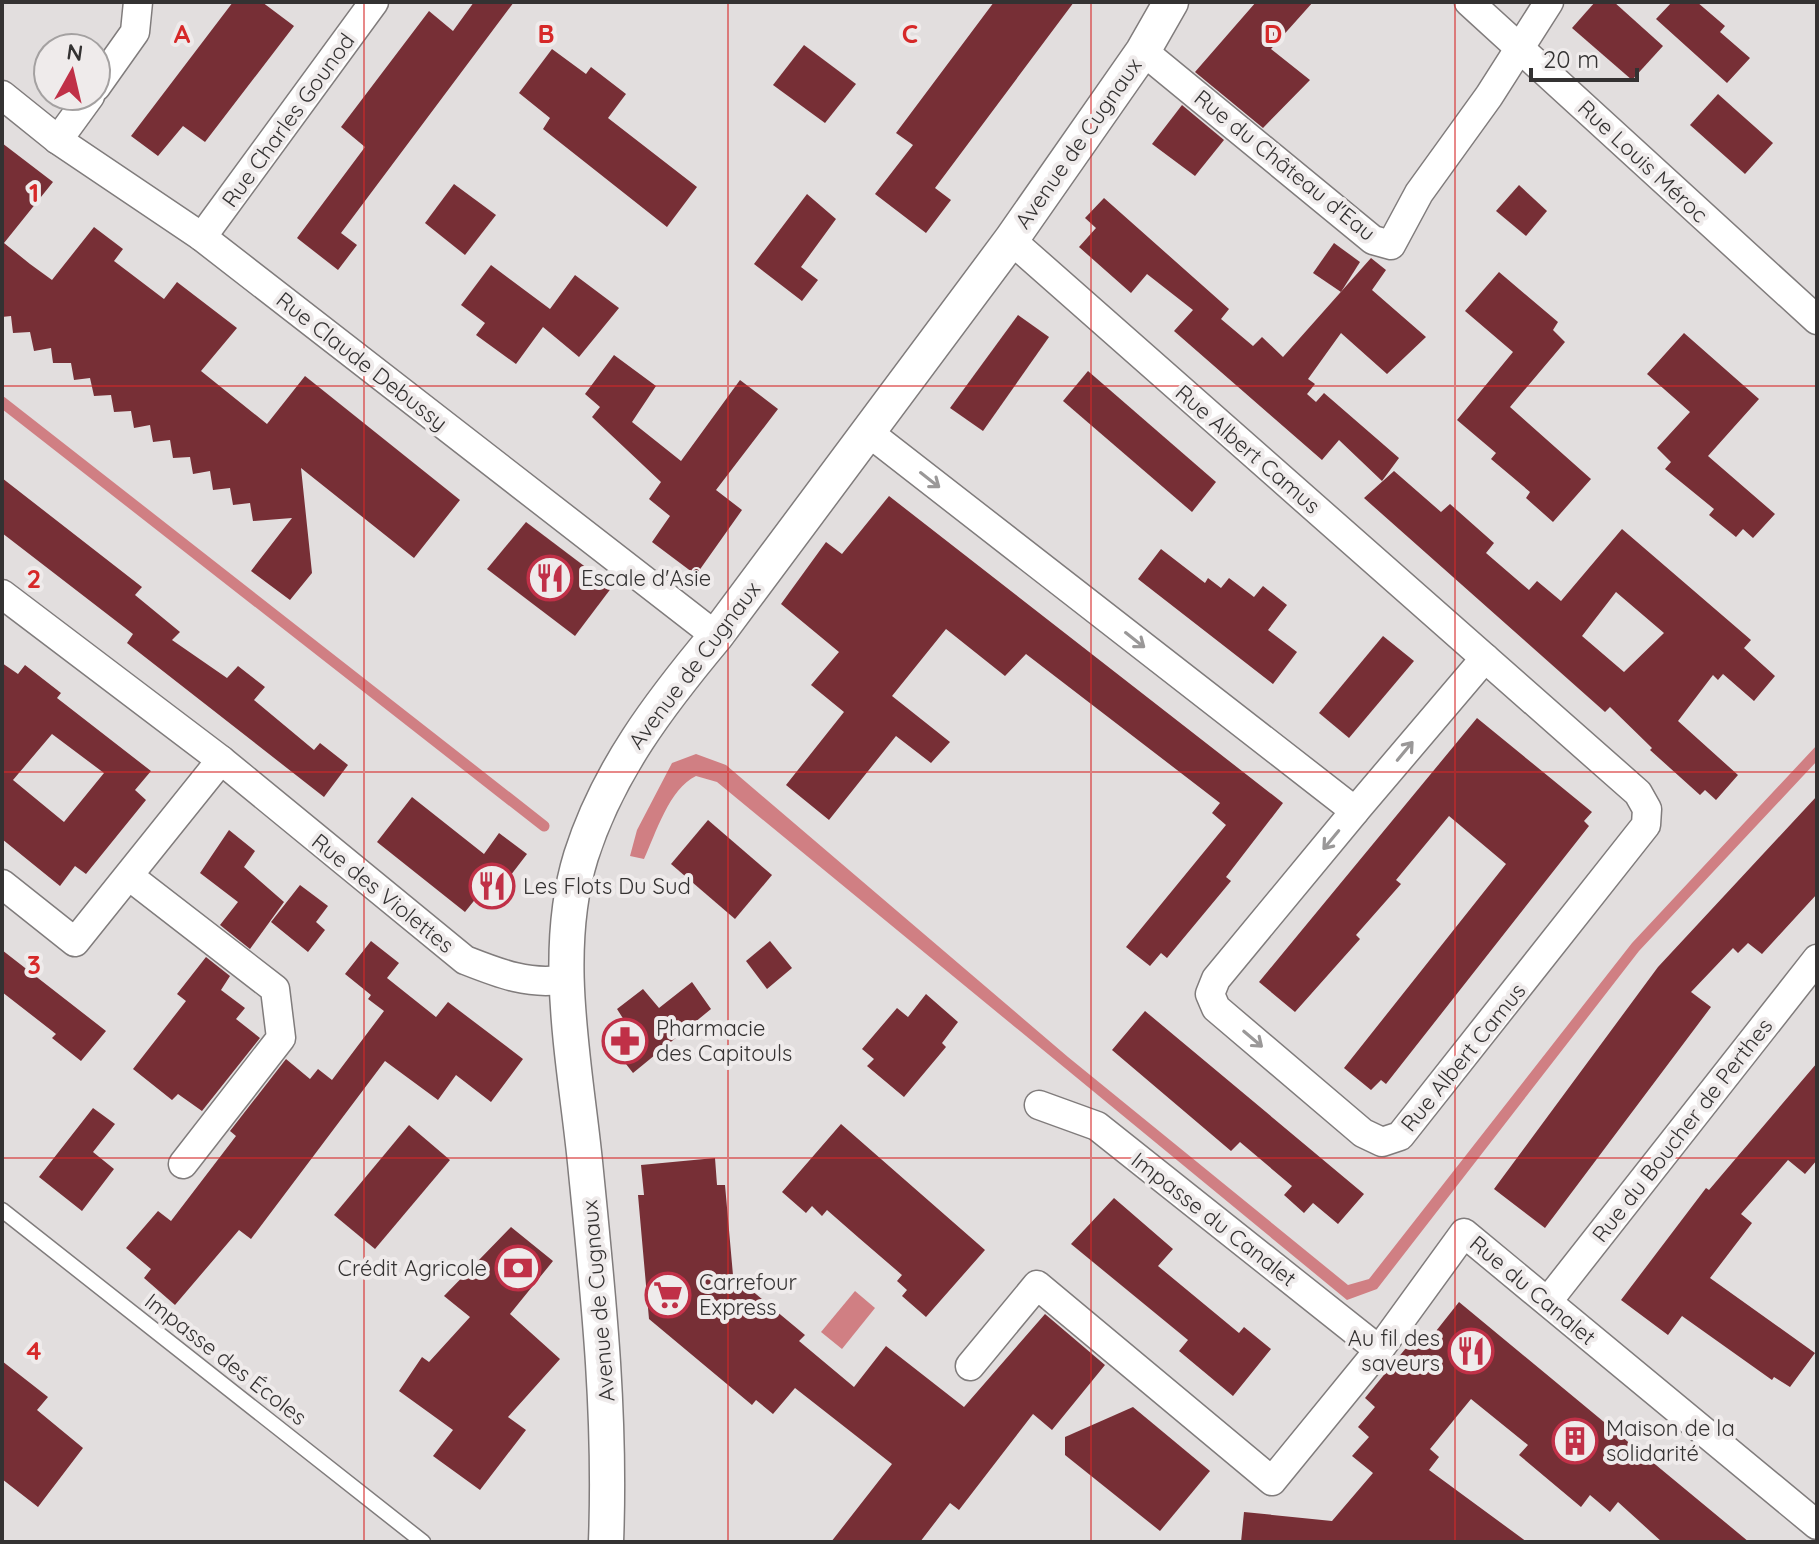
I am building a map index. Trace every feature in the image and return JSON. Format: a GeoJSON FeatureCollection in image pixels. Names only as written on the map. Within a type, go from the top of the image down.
{"type":"FeatureCollection","features":[{"type":"Feature","properties":{"kind":"street"},"geometry":{"type":"LineString","coordinates":[[112,64],[135,32],[138,2]]}},
{"type":"Feature","properties":{"kind":"street","name":"Rue Charles Gounod"},"geometry":{"type":"LineString","coordinates":[[202,237],[374,2]]}},
{"type":"Feature","properties":{"kind":"street","name":"Avenue de Cugnaux"},"geometry":{"type":"LineString","coordinates":[[606,1542],[606,1369],[566,979],[580,859],[595,815],[620,764],[644,727],[716,636],[1011,240],[1143,51],[1171,2]]}},
{"type":"Feature","properties":{"kind":"street","name":"Rue Louis Méroc"},"geometry":{"type":"LineString","coordinates":[[1469,2],[1817,320]]}},
{"type":"Feature","properties":{"kind":"street","name":"Rue du Château d'Eau"},"geometry":{"type":"LineString","coordinates":[[1143,51],[1373,240],[1391,245],[1419,193],[1489,96],[1549,2]]}},
{"type":"Feature","properties":{"kind":"street","name":"Rue Claude Debussy"},"geometry":{"type":"LineString","coordinates":[[2,95],[58,140],[202,237],[716,636]]}},
{"type":"Feature","properties":{"kind":"street"},"geometry":{"type":"LineString","coordinates":[[58,140],[78,112]]}},
{"type":"Feature","properties":{"kind":"street","name":"Rue Albert Camus"},"geometry":{"type":"LineString","coordinates":[[1011,240],[1485,658],[1638,793],[1647,809],[1646,825],[1400,1136],[1382,1142],[1363,1133],[1216,1008],[1210,994],[1216,979],[1485,658]]}},
{"type":"Feature","properties":{"kind":"street"},"geometry":{"type":"LineString","coordinates":[[868,432],[1355,811]]}},
{"type":"Feature","properties":{"kind":"street","name":"Rue des Violettes"},"geometry":{"type":"LineString","coordinates":[[2,594],[221,760],[465,960],[502,975],[545,983],[566,979]]}},
{"type":"Feature","properties":{"kind":"street"},"geometry":{"type":"LineString","coordinates":[[2,884],[75,942],[221,760]]}},
{"type":"Feature","properties":{"kind":"street"},"geometry":{"type":"LineString","coordinates":[[129,876],[275,989],[281,1038],[183,1164]]}},
{"type":"Feature","properties":{"kind":"street","name":"Rue du Boucher de Perthes"},"geometry":{"type":"LineString","coordinates":[[1548,1301],[1817,959]]}},
{"type":"Feature","properties":{"kind":"street","name":"Impasse du Canalet"},"geometry":{"type":"LineString","coordinates":[[1039,1105],[1097,1126],[1379,1350]]}},
{"type":"Feature","properties":{"kind":"street","name":"Rue du Canalet"},"geometry":{"type":"LineString","coordinates":[[970,1366],[1037,1285],[1272,1481],[1379,1350],[1464,1233],[1817,1525]]}},
{"type":"Feature","properties":{"kind":"lane","name":"Impasse des Écoles"},"geometry":{"type":"LineString","coordinates":[[2,1210],[423,1542]]}},
{"type":"Feature","properties":{"kind":"shaded area"},"geometry":{"type":"Polygon","coordinates":[[[1817,745],[1817,761],[1639,951],[1377,1289],[1347,1300],[717,782],[696,776],[687,782],[664,813],[644,859],[630,856],[637,830],[672,763],[696,754],[726,765],[1068,1057],[1348,1285],[1369,1279],[1632,943],[1817,745]]]}},
{"type":"Feature","properties":{"kind":"shaded area"},"geometry":{"type":"Polygon","coordinates":[[[855,1291],[875,1308],[842,1349],[821,1332],[855,1291]]]}},
{"type":"Feature","properties":{"kind":"building"},"geometry":{"type":"Polygon","coordinates":[[[233,2],[262,2],[294,26],[205,142],[183,126],[158,156],[131,136],[233,2]]]}},
{"type":"Feature","properties":{"kind":"building"},"geometry":{"type":"Polygon","coordinates":[[[474,2],[514,2],[341,233],[357,245],[338,270],[297,238],[365,147],[341,127],[429,11],[453,31],[474,2]]]}},
{"type":"Feature","properties":{"kind":"building"},"geometry":{"type":"Polygon","coordinates":[[[994,2],[1074,2],[935,188],[951,200],[926,233],[875,194],[913,145],[896,133],[994,2]]]}},
{"type":"Feature","properties":{"kind":"building"},"geometry":{"type":"Polygon","coordinates":[[[1256,2],[1313,2],[1271,49],[1310,80],[1263,128],[1195,72],[1256,2]]]}},
{"type":"Feature","properties":{"kind":"building"},"geometry":{"type":"Polygon","coordinates":[[[1595,2],[1614,2],[1663,46],[1632,80],[1572,28],[1595,2]]]}},
{"type":"Feature","properties":{"kind":"building"},"geometry":{"type":"Polygon","coordinates":[[[1672,2],[1697,2],[1725,26],[1720,32],[1750,58],[1727,83],[1656,19],[1672,2]]]}},
{"type":"Feature","properties":{"kind":"building"},"geometry":{"type":"Polygon","coordinates":[[[804,45],[856,84],[825,123],[773,85],[804,45]]]}},
{"type":"Feature","properties":{"kind":"building"},"geometry":{"type":"Polygon","coordinates":[[[552,49],[586,74],[591,67],[626,94],[608,118],[697,187],[667,227],[543,129],[550,118],[519,93],[552,49]]]}},
{"type":"Feature","properties":{"kind":"building"},"geometry":{"type":"Polygon","coordinates":[[[1718,94],[1773,143],[1745,174],[1690,125],[1718,94]]]}},
{"type":"Feature","properties":{"kind":"building"},"geometry":{"type":"Polygon","coordinates":[[[1182,105],[1224,140],[1195,176],[1152,144],[1182,105]]]}},
{"type":"Feature","properties":{"kind":"building"},"geometry":{"type":"Polygon","coordinates":[[[2,143],[53,182],[4,243],[30,264],[52,280],[94,227],[123,249],[114,261],[164,299],[177,282],[237,328],[201,371],[267,424],[305,376],[460,500],[414,558],[301,468],[312,573],[290,600],[251,571],[292,518],[253,521],[250,503],[233,505],[230,488],[213,490],[210,471],[193,474],[190,457],[173,458],[170,440],[153,442],[150,425],[134,428],[131,411],[114,412],[111,395],[94,396],[90,378],[74,380],[71,363],[53,363],[51,348],[34,351],[30,332],[13,333],[11,316],[2,317],[2,143]]]}},
{"type":"Feature","properties":{"kind":"building"},"geometry":{"type":"Polygon","coordinates":[[[454,184],[496,215],[465,255],[425,223],[454,184]]]}},
{"type":"Feature","properties":{"kind":"building"},"geometry":{"type":"Polygon","coordinates":[[[1519,185],[1547,211],[1526,236],[1496,211],[1519,185]]]}},
{"type":"Feature","properties":{"kind":"building"},"geometry":{"type":"Polygon","coordinates":[[[807,194],[836,219],[801,267],[818,280],[802,301],[754,264],[807,194]]]}},
{"type":"Feature","properties":{"kind":"building"},"geometry":{"type":"Polygon","coordinates":[[[1104,198],[1229,309],[1221,319],[1253,346],[1262,337],[1283,357],[1371,258],[1386,270],[1372,290],[1426,337],[1387,374],[1341,333],[1308,379],[1315,384],[1307,394],[1316,402],[1324,393],[1399,458],[1382,481],[1339,440],[1322,460],[1174,331],[1193,310],[1147,274],[1131,293],[1079,247],[1096,228],[1085,218],[1104,198]]]}},
{"type":"Feature","properties":{"kind":"building"},"geometry":{"type":"Polygon","coordinates":[[[1334,243],[1360,262],[1341,292],[1313,273],[1334,243]]]}},
{"type":"Feature","properties":{"kind":"building"},"geometry":{"type":"Polygon","coordinates":[[[491,265],[550,309],[575,275],[619,308],[579,357],[543,327],[516,364],[476,335],[485,323],[461,305],[491,265]]]}},
{"type":"Feature","properties":{"kind":"building"},"geometry":{"type":"Polygon","coordinates":[[[1499,272],[1558,322],[1553,330],[1565,342],[1510,407],[1591,479],[1553,522],[1526,498],[1530,492],[1491,459],[1496,453],[1457,420],[1513,352],[1465,311],[1499,272]]]}},
{"type":"Feature","properties":{"kind":"building"},"geometry":{"type":"Polygon","coordinates":[[[1018,315],[1049,337],[983,431],[950,408],[1018,315]]]}},
{"type":"Feature","properties":{"kind":"building"},"geometry":{"type":"Polygon","coordinates":[[[1684,333],[1759,399],[1708,456],[1775,514],[1753,538],[1743,529],[1736,537],[1709,515],[1714,509],[1665,469],[1671,462],[1657,448],[1690,412],[1647,374],[1684,333]]]}},
{"type":"Feature","properties":{"kind":"building"},"geometry":{"type":"Polygon","coordinates":[[[614,355],[656,386],[632,422],[681,461],[740,380],[778,409],[716,490],[742,510],[696,575],[652,542],[670,516],[649,499],[661,482],[592,417],[600,407],[585,394],[614,355]]]}},
{"type":"Feature","properties":{"kind":"building"},"geometry":{"type":"Polygon","coordinates":[[[1088,371],[1216,482],[1192,512],[1063,401],[1088,371]]]}},
{"type":"Feature","properties":{"kind":"building"},"geometry":{"type":"Polygon","coordinates":[[[1394,471],[1441,512],[1450,504],[1494,543],[1486,553],[1529,590],[1537,581],[1561,601],[1622,529],[1751,640],[1744,648],[1775,676],[1754,701],[1723,674],[1718,680],[1713,675],[1678,721],[1738,775],[1716,800],[1705,790],[1700,795],[1650,750],[1652,748],[1610,707],[1605,712],[1364,498],[1394,471]],[[1616,592],[1582,636],[1624,672],[1664,633],[1616,592]]]}},
{"type":"Feature","properties":{"kind":"building"},"geometry":{"type":"Polygon","coordinates":[[[2,478],[142,587],[135,595],[180,632],[172,640],[227,678],[238,666],[265,687],[254,700],[314,750],[320,743],[348,765],[324,797],[127,643],[133,634],[2,533],[2,478]]]}},
{"type":"Feature","properties":{"kind":"building"},"geometry":{"type":"Polygon","coordinates":[[[889,496],[1283,803],[1226,877],[1231,881],[1167,958],[1161,953],[1150,966],[1126,947],[1226,825],[1212,813],[1220,803],[1026,654],[1005,676],[946,629],[892,696],[950,742],[931,763],[896,736],[829,820],[786,785],[844,712],[811,685],[839,652],[781,604],[826,542],[842,554],[889,496]]]}},
{"type":"Feature","properties":{"kind":"building","name":"Escale d'Asie"},"geometry":{"type":"Polygon","coordinates":[[[526,522],[612,587],[575,636],[487,569],[526,522]]]}},
{"type":"Feature","properties":{"kind":"building"},"geometry":{"type":"Polygon","coordinates":[[[1161,549],[1205,583],[1208,578],[1221,588],[1229,578],[1254,597],[1263,586],[1287,605],[1268,630],[1297,652],[1273,684],[1138,579],[1161,549]]]}},
{"type":"Feature","properties":{"kind":"building"},"geometry":{"type":"Polygon","coordinates":[[[1383,636],[1414,661],[1349,738],[1319,713],[1383,636]]]}},
{"type":"Feature","properties":{"kind":"building"},"geometry":{"type":"Polygon","coordinates":[[[2,663],[18,674],[25,665],[61,693],[57,698],[151,771],[135,790],[146,800],[86,874],[75,866],[60,886],[2,839],[2,663]],[[52,734],[13,780],[64,822],[104,773],[52,734]]]}},
{"type":"Feature","properties":{"kind":"building"},"geometry":{"type":"Polygon","coordinates":[[[1477,718],[1592,812],[1584,821],[1589,826],[1386,1084],[1381,1080],[1371,1090],[1344,1068],[1506,864],[1449,816],[1396,880],[1401,884],[1356,935],[1360,939],[1295,1012],[1259,982],[1477,718]]]}},
{"type":"Feature","properties":{"kind":"building"},"geometry":{"type":"Polygon","coordinates":[[[1817,796],[1817,894],[1762,954],[1748,943],[1738,953],[1733,948],[1691,992],[1711,1007],[1545,1228],[1494,1189],[1658,967],[1817,796]]]}},
{"type":"Feature","properties":{"kind":"building"},"geometry":{"type":"Polygon","coordinates":[[[412,797],[484,854],[499,833],[527,854],[494,897],[477,897],[465,912],[377,842],[412,797]]]}},
{"type":"Feature","properties":{"kind":"building"},"geometry":{"type":"Polygon","coordinates":[[[708,820],[772,875],[735,919],[671,864],[708,820]]]}},
{"type":"Feature","properties":{"kind":"building"},"geometry":{"type":"Polygon","coordinates":[[[229,830],[255,851],[244,867],[284,902],[250,949],[220,925],[238,902],[200,873],[229,830]]]}},
{"type":"Feature","properties":{"kind":"building"},"geometry":{"type":"Polygon","coordinates":[[[300,885],[328,906],[316,922],[325,930],[308,952],[271,922],[300,885]]]}},
{"type":"Feature","properties":{"kind":"building"},"geometry":{"type":"Polygon","coordinates":[[[371,941],[399,963],[387,978],[436,1017],[448,1002],[523,1059],[491,1102],[456,1075],[438,1100],[385,1061],[251,1239],[239,1230],[175,1305],[144,1278],[151,1269],[126,1248],[158,1211],[171,1221],[236,1136],[230,1131],[286,1059],[310,1079],[318,1069],[332,1080],[384,1011],[368,999],[371,995],[345,974],[371,941]]]}},
{"type":"Feature","properties":{"kind":"building"},"geometry":{"type":"Polygon","coordinates":[[[770,941],[792,968],[767,989],[746,961],[770,941]]]}},
{"type":"Feature","properties":{"kind":"building"},"geometry":{"type":"Polygon","coordinates":[[[2,950],[106,1031],[81,1061],[52,1038],[56,1034],[2,992],[2,950]]]}},
{"type":"Feature","properties":{"kind":"building"},"geometry":{"type":"Polygon","coordinates":[[[206,957],[230,976],[221,990],[245,1008],[236,1019],[260,1038],[202,1111],[178,1094],[172,1100],[133,1069],[186,1001],[177,994],[206,957]]]}},
{"type":"Feature","properties":{"kind":"building"},"geometry":{"type":"Polygon","coordinates":[[[692,982],[711,1009],[633,1073],[612,1046],[621,1038],[615,1027],[624,1020],[617,1009],[643,989],[659,1008],[692,982]]]}},
{"type":"Feature","properties":{"kind":"building"},"geometry":{"type":"Polygon","coordinates":[[[926,994],[958,1022],[942,1043],[946,1047],[904,1097],[867,1066],[874,1059],[862,1049],[897,1008],[908,1017],[926,994]]]}},
{"type":"Feature","properties":{"kind":"building"},"geometry":{"type":"Polygon","coordinates":[[[1145,1011],[1364,1194],[1338,1224],[1313,1203],[1304,1213],[1284,1195],[1292,1186],[1240,1142],[1231,1151],[1112,1050],[1145,1011]]]}},
{"type":"Feature","properties":{"kind":"building"},"geometry":{"type":"Polygon","coordinates":[[[1817,1063],[1817,1160],[1805,1174],[1788,1160],[1741,1214],[1752,1223],[1710,1278],[1815,1353],[1790,1387],[1774,1377],[1772,1380],[1682,1316],[1668,1335],[1621,1300],[1706,1188],[1709,1190],[1817,1063]]]}},
{"type":"Feature","properties":{"kind":"building"},"geometry":{"type":"Polygon","coordinates":[[[93,1108],[115,1124],[93,1152],[114,1169],[82,1211],[39,1177],[93,1108]]]}},
{"type":"Feature","properties":{"kind":"building"},"geometry":{"type":"Polygon","coordinates":[[[841,1124],[985,1250],[926,1317],[902,1296],[907,1290],[897,1281],[902,1275],[827,1210],[822,1216],[812,1206],[806,1213],[782,1192],[841,1124]]]}},
{"type":"Feature","properties":{"kind":"building"},"geometry":{"type":"Polygon","coordinates":[[[409,1125],[450,1160],[375,1249],[334,1215],[409,1125]]]}},
{"type":"Feature","properties":{"kind":"building"},"geometry":{"type":"Polygon","coordinates":[[[715,1158],[717,1185],[725,1185],[733,1275],[805,1335],[799,1341],[854,1387],[886,1346],[964,1407],[1045,1314],[1105,1365],[1052,1430],[1033,1414],[959,1510],[950,1503],[920,1542],[831,1542],[892,1464],[795,1388],[773,1414],[756,1400],[752,1405],[649,1319],[638,1195],[644,1195],[641,1165],[715,1158]]]}},
{"type":"Feature","properties":{"kind":"building"},"geometry":{"type":"Polygon","coordinates":[[[1114,1198],[1173,1249],[1158,1266],[1239,1333],[1244,1327],[1271,1349],[1233,1396],[1179,1351],[1188,1340],[1071,1244],[1114,1198]]]}},
{"type":"Feature","properties":{"kind":"building"},"geometry":{"type":"Polygon","coordinates":[[[511,1227],[553,1261],[510,1314],[560,1359],[508,1417],[526,1430],[480,1490],[433,1456],[453,1430],[399,1391],[422,1357],[429,1362],[470,1317],[444,1296],[511,1227]]]}},
{"type":"Feature","properties":{"kind":"building"},"geometry":{"type":"Polygon","coordinates":[[[1459,1302],[1749,1542],[1662,1542],[1618,1502],[1610,1512],[1590,1495],[1581,1507],[1519,1455],[1528,1445],[1471,1399],[1430,1449],[1439,1457],[1429,1470],[1527,1542],[1241,1542],[1244,1512],[1332,1521],[1373,1473],[1352,1456],[1369,1437],[1358,1427],[1375,1407],[1365,1398],[1415,1337],[1425,1345],[1459,1302]]]}},
{"type":"Feature","properties":{"kind":"building"},"geometry":{"type":"Polygon","coordinates":[[[2,1361],[48,1397],[37,1410],[83,1448],[38,1507],[2,1479],[2,1361]]]}},
{"type":"Feature","properties":{"kind":"building"},"geometry":{"type":"Polygon","coordinates":[[[1133,1407],[1210,1471],[1160,1531],[1065,1455],[1065,1437],[1133,1407]]]}},
{"type":"Feature","properties":{"kind":"waterway"},"geometry":{"type":"LineString","coordinates":[[2,402],[544,826]]}},
{"type":"Feature","properties":{"kind":"place","name":"Escale d'Asie"},"geometry":{"type":"Point","coordinates":[550,578]}},
{"type":"Feature","properties":{"kind":"place","name":"Les Flots Du Sud"},"geometry":{"type":"Point","coordinates":[492,886]}},
{"type":"Feature","properties":{"kind":"place","name":"Pharmacie des Capitouls"},"geometry":{"type":"Point","coordinates":[625,1041]}},
{"type":"Feature","properties":{"kind":"place","name":"Crédit Agricole"},"geometry":{"type":"Point","coordinates":[518,1268]}},
{"type":"Feature","properties":{"kind":"place","name":"Carrefour Express"},"geometry":{"type":"Point","coordinates":[668,1295]}},
{"type":"Feature","properties":{"kind":"place","name":"Au fil des saveurs"},"geometry":{"type":"Point","coordinates":[1471,1351]}},
{"type":"Feature","properties":{"kind":"place","name":"Maison de la solidarité"},"geometry":{"type":"Point","coordinates":[1575,1441]}}]}
